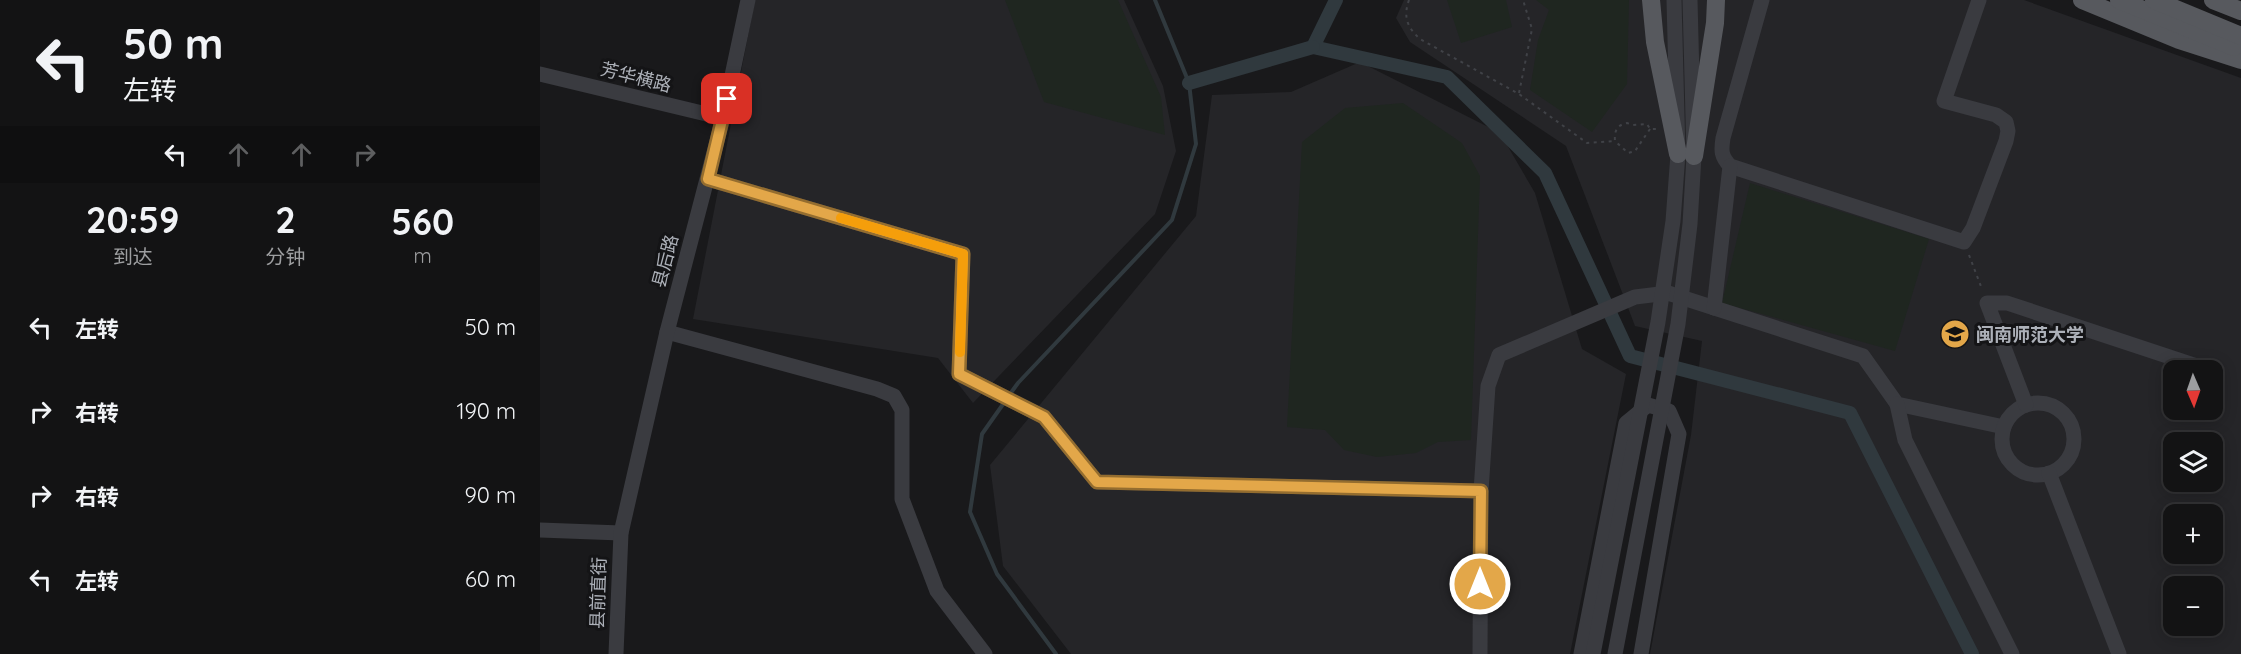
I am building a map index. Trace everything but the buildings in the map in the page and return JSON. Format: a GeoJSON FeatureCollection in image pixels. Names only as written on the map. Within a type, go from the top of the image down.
{"type":"FeatureCollection","features":[{"type":"Feature","properties":{"kind":"main road"},"geometry":{"type":"LineString","coordinates":[[1651,0],[1655,42],[1686,155]]}},
{"type":"Feature","properties":{"kind":"main road"},"geometry":{"type":"LineString","coordinates":[[1686,155],[1715,22],[1716,0]]}},
{"type":"Feature","properties":{"kind":"main road"},"geometry":{"type":"LineString","coordinates":[[2082,0],[2179,40],[2241,60]]}},
{"type":"Feature","properties":{"kind":"main road"},"geometry":{"type":"LineString","coordinates":[[2119,0],[2241,49]]}},
{"type":"Feature","properties":{"kind":"main road"},"geometry":{"type":"LineString","coordinates":[[2154,0],[2241,36]]}},
{"type":"Feature","properties":{"kind":"main road"},"geometry":{"type":"LineString","coordinates":[[2213,0],[2241,11]]}},
{"type":"Feature","properties":{"kind":"street","name":"县后路"},"geometry":{"type":"LineString","coordinates":[[621,533],[667,332],[723,118],[748,0]]}},
{"type":"Feature","properties":{"kind":"street"},"geometry":{"type":"LineString","coordinates":[[1615,654],[1678,324],[1690,224],[1674,0]]}},
{"type":"Feature","properties":{"kind":"street"},"geometry":{"type":"LineString","coordinates":[[1593,654],[1658,322],[1673,221],[1686,155],[1690,0]]}},
{"type":"Feature","properties":{"kind":"street"},"geometry":{"type":"LineString","coordinates":[[1762,0],[1721,150],[1722,157],[1730,166],[1964,242],[1973,228],[2008,131],[2006,122],[1996,116],[1944,101],[1978,0]]}},
{"type":"Feature","properties":{"kind":"street","name":"芳华横路"},"geometry":{"type":"LineString","coordinates":[[540,74],[723,118]]}},
{"type":"Feature","properties":{"kind":"street"},"geometry":{"type":"LineString","coordinates":[[1714,308],[1730,166]]}},
{"type":"Feature","properties":{"kind":"street"},"geometry":{"type":"LineString","coordinates":[[708,179],[963,254],[959,374],[1044,417],[1097,482],[1481,491]]}},
{"type":"Feature","properties":{"kind":"street"},"geometry":{"type":"LineString","coordinates":[[1480,654],[1481,491],[1488,386],[1498,355],[1635,297],[1668,293],[1863,356],[1898,404],[1905,440],[2012,654]]}},
{"type":"Feature","properties":{"kind":"street"},"geometry":{"type":"LineString","coordinates":[[2026,405],[1988,303],[2007,303],[2179,360]]}},
{"type":"Feature","properties":{"kind":"street"},"geometry":{"type":"LineString","coordinates":[[667,332],[877,389],[894,396],[902,410],[902,499],[937,591],[985,654]]}},
{"type":"Feature","properties":{"kind":"street"},"geometry":{"type":"LineString","coordinates":[[1898,404],[2004,427]]}},
{"type":"Feature","properties":{"kind":"street"},"geometry":{"type":"LineString","coordinates":[[2049,404],[2059,409],[2073,427],[2073,450],[2060,468],[2038,475],[2027,473],[2016,468],[2008,460],[2003,449],[2004,427],[2017,410],[2026,405],[2049,404]]}},
{"type":"Feature","properties":{"kind":"street"},"geometry":{"type":"LineString","coordinates":[[1581,654],[1626,423],[1648,405],[1669,411],[1679,434],[1641,654]]}},
{"type":"Feature","properties":{"kind":"street"},"geometry":{"type":"LineString","coordinates":[[2049,473],[2119,654]]}},
{"type":"Feature","properties":{"kind":"street"},"geometry":{"type":"LineString","coordinates":[[540,530],[621,533]]}},
{"type":"Feature","properties":{"kind":"street","name":"县前直街"},"geometry":{"type":"LineString","coordinates":[[616,654],[621,533]]}},
{"type":"Feature","properties":{"kind":"path"},"geometry":{"type":"LineString","coordinates":[[1409,0],[1406,21],[1420,39],[1519,94],[1587,143],[1615,141],[1628,153],[1635,151],[1650,129],[1647,124],[1620,125],[1614,132],[1615,141]]}},
{"type":"Feature","properties":{"kind":"path"},"geometry":{"type":"LineString","coordinates":[[1519,94],[1532,29],[1523,0]]}},
{"type":"Feature","properties":{"kind":"path"},"geometry":{"type":"LineString","coordinates":[[1964,242],[1988,303]]}},
{"type":"Feature","properties":{"kind":"shaded area"},"geometry":{"type":"Polygon","coordinates":[[[755,0],[1124,0],[1163,86],[1176,151],[1155,214],[973,403],[938,358],[693,319],[755,0]]]}},
{"type":"Feature","properties":{"kind":"shaded area"},"geometry":{"type":"Polygon","coordinates":[[[1005,0],[1118,0],[1161,97],[1165,135],[1044,102],[1005,0]]]}},
{"type":"Feature","properties":{"kind":"shaded area","name":"闽南师范大学"},"geometry":{"type":"Polygon","coordinates":[[[1404,0],[2024,0],[2241,78],[2241,654],[1650,654],[1691,435],[1702,341],[1635,326],[1566,146],[1410,42],[1396,18],[1404,0]]]}},
{"type":"Feature","properties":{"kind":"shaded area"},"geometry":{"type":"Polygon","coordinates":[[[1447,0],[1506,0],[1512,27],[1461,43],[1447,0]]]}},
{"type":"Feature","properties":{"kind":"shaded area"},"geometry":{"type":"Polygon","coordinates":[[[1536,0],[1629,0],[1627,84],[1592,132],[1530,90],[1538,40],[1549,10],[1536,0]]]}},
{"type":"Feature","properties":{"kind":"shaded area"},"geometry":{"type":"Polygon","coordinates":[[[1360,62],[1500,133],[1535,193],[1582,349],[1626,374],[1570,654],[1071,654],[1003,566],[990,465],[1196,216],[1212,95],[1291,92],[1360,62]]]}},
{"type":"Feature","properties":{"kind":"shaded area"},"geometry":{"type":"Polygon","coordinates":[[[1403,103],[1462,143],[1480,176],[1471,440],[1438,442],[1416,453],[1377,457],[1344,450],[1325,430],[1287,427],[1302,142],[1345,108],[1403,103]]]}},
{"type":"Feature","properties":{"kind":"shaded area"},"geometry":{"type":"Polygon","coordinates":[[[1750,183],[1929,239],[1895,351],[1722,303],[1750,183]]]}},
{"type":"Feature","properties":{"kind":"waterway"},"geometry":{"type":"LineString","coordinates":[[1010,394],[1172,220],[1196,144],[1189,83],[1155,0]]}},
{"type":"Feature","properties":{"kind":"waterway"},"geometry":{"type":"LineString","coordinates":[[1336,0],[1313,47],[1447,77],[1545,173],[1630,356],[1850,413],[1972,654]]}},
{"type":"Feature","properties":{"kind":"waterway"},"geometry":{"type":"LineString","coordinates":[[1189,83],[1313,47]]}},
{"type":"Feature","properties":{"kind":"waterway"},"geometry":{"type":"LineString","coordinates":[[1006,400],[982,434],[970,512],[997,574],[1056,654]]}},
{"type":"Feature","properties":{"kind":"slow traffic"},"geometry":{"type":"LineString","coordinates":[[841,218],[963,254],[960,352]]}},
{"type":"Feature","properties":{"kind":"place","name":"闽南师范大学"},"geometry":{"type":"Point","coordinates":[1955,334]}},
{"type":"Feature","properties":{"kind":"route"},"geometry":{"type":"LineString","coordinates":[[727,99],[708,179],[963,254],[959,374],[1044,417],[1097,482],[1481,491],[1480,584]]}}]}
